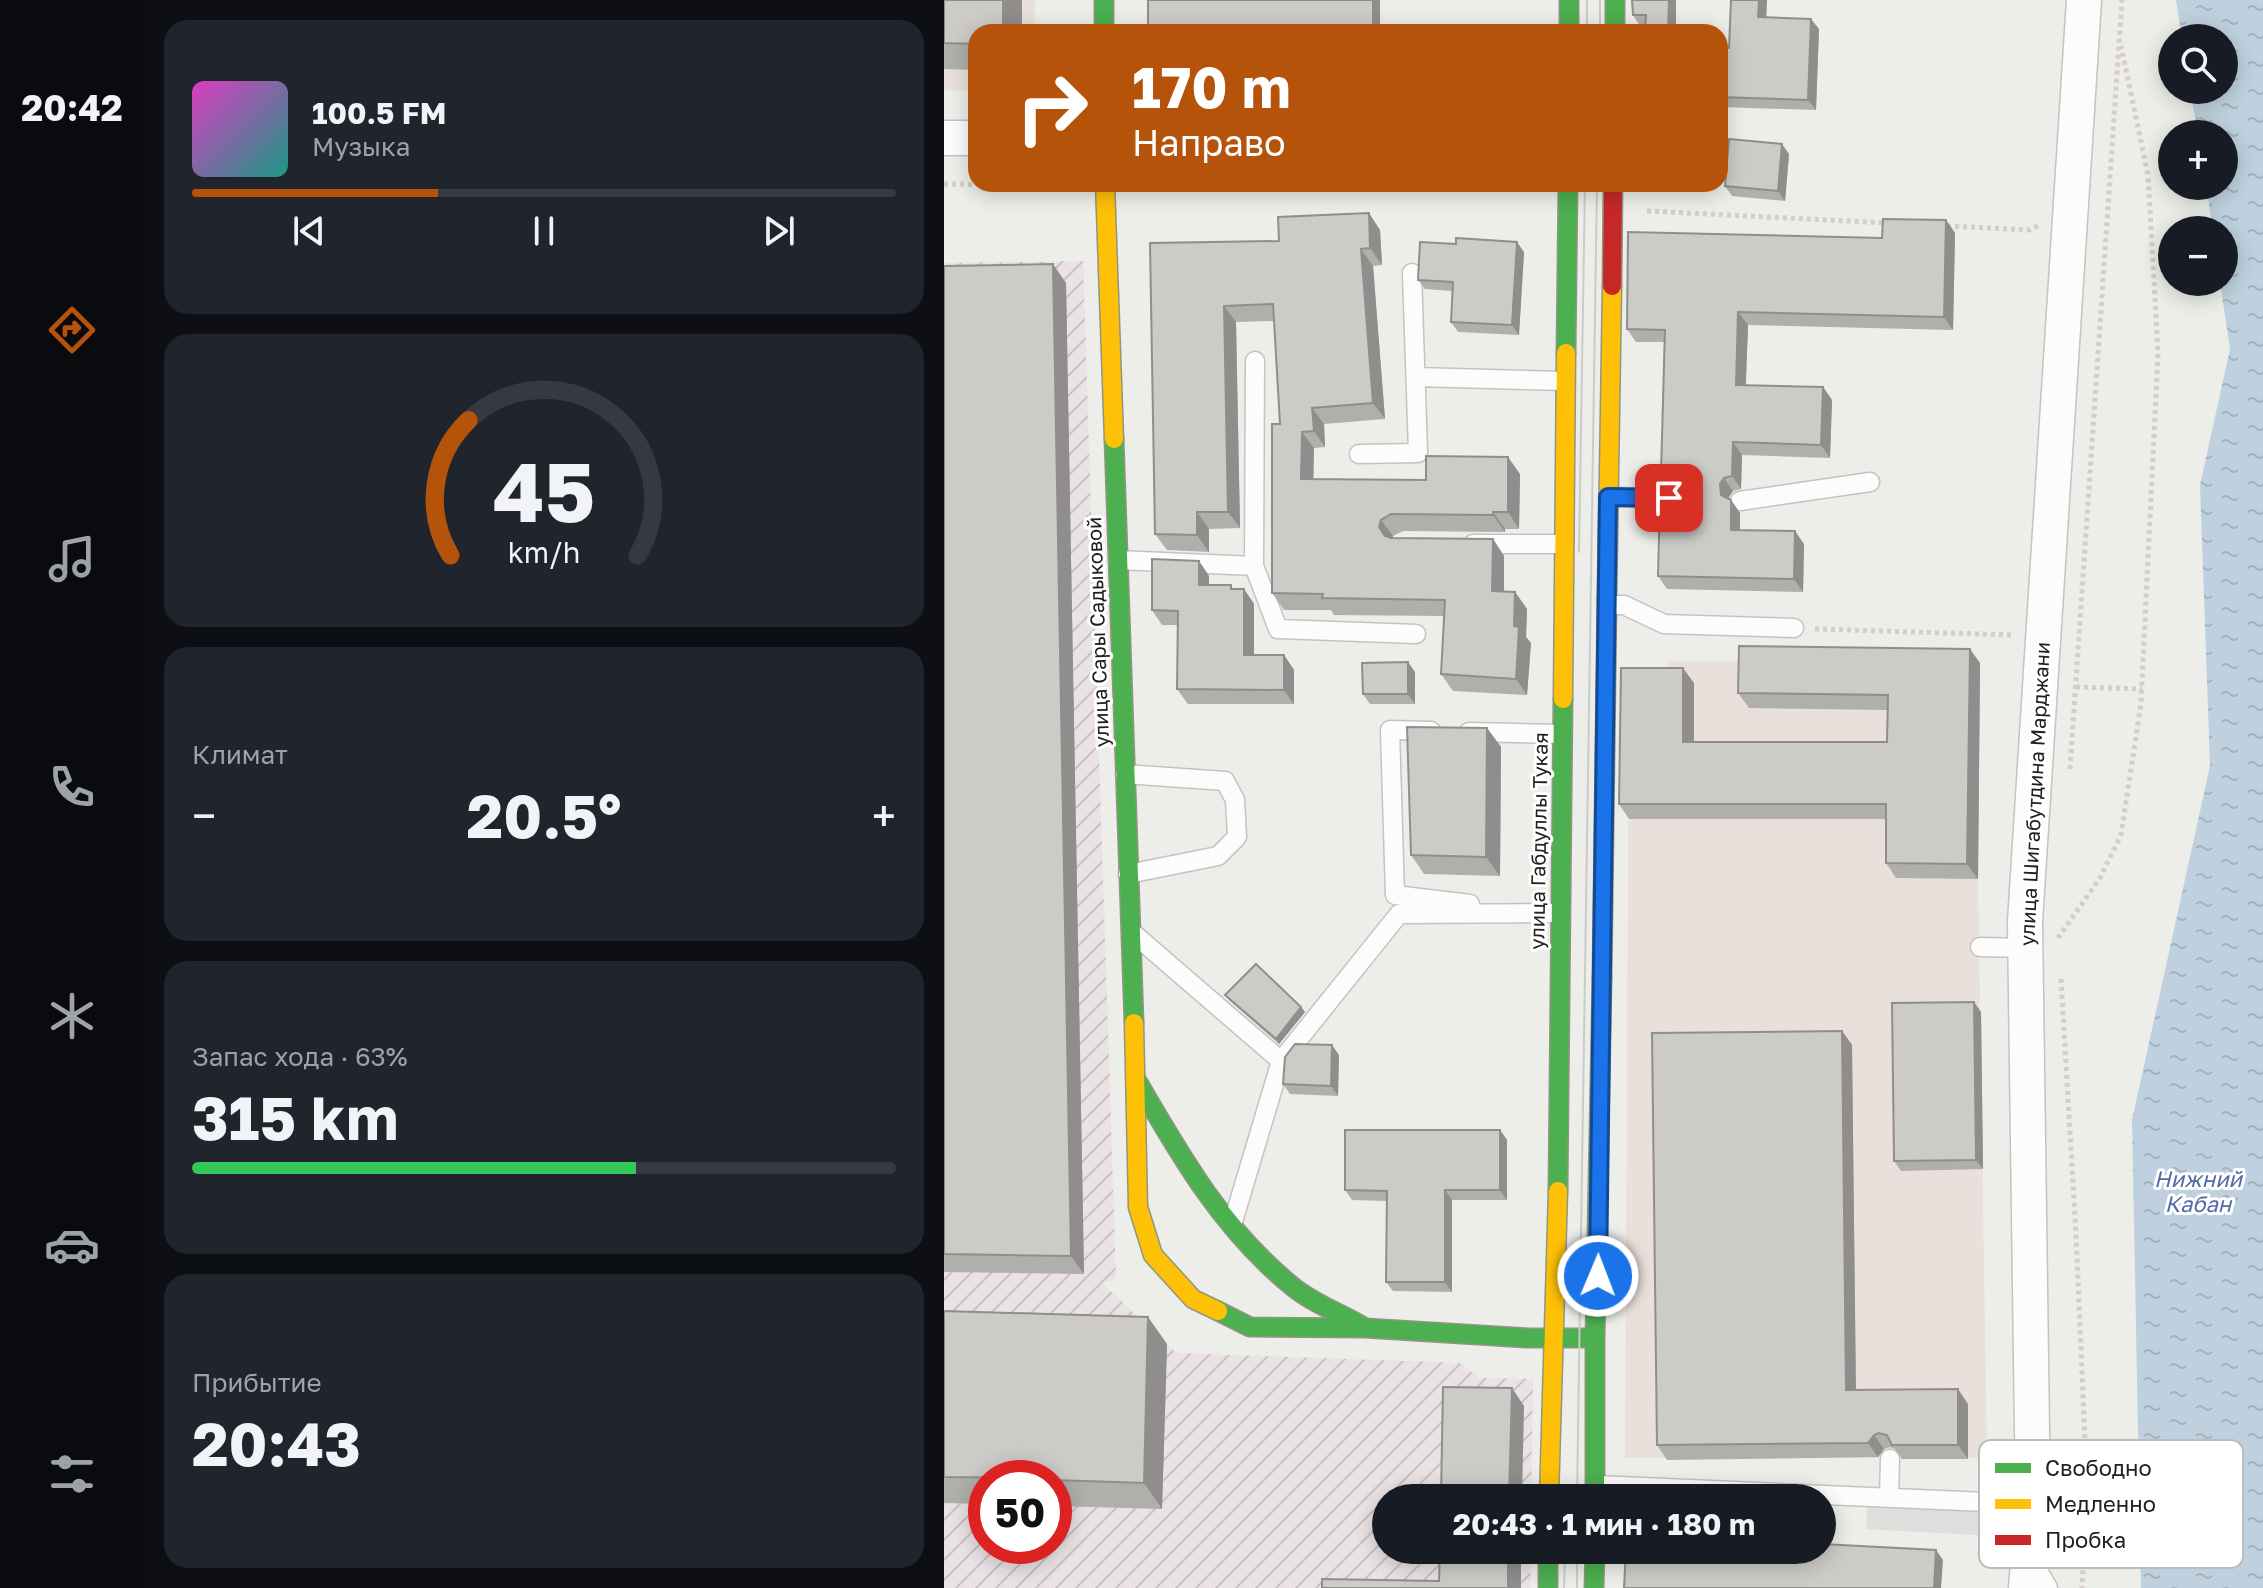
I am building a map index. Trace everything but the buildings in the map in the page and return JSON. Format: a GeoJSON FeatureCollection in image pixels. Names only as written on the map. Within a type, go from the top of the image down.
{"type":"FeatureCollection","features":[{"type":"Feature","properties":{"kind":"main road"},"geometry":{"type":"LineString","coordinates":[[1104,0],[1104,24]]}},
{"type":"Feature","properties":{"kind":"main road"},"geometry":{"type":"LineString","coordinates":[[1569,0],[1569,24]]}},
{"type":"Feature","properties":{"kind":"main road"},"geometry":{"type":"LineString","coordinates":[[1615,0],[1615,24]]}},
{"type":"Feature","properties":{"kind":"main road","name":"улица Сары Садыковой"},"geometry":{"type":"LineString","coordinates":[[1105,192],[1138,1207],[1153,1255],[1193,1299],[1250,1327],[1365,1328],[1595,1338]]}},
{"type":"Feature","properties":{"kind":"main road","name":"улица Габдуллы Тукая"},"geometry":{"type":"LineString","coordinates":[[1549,1484],[1552,1338],[1557,1274],[1568,192]]}},
{"type":"Feature","properties":{"kind":"main road"},"geometry":{"type":"LineString","coordinates":[[1596,1484],[1595,1338],[1613,192]]}},
{"type":"Feature","properties":{"kind":"main road","name":"улица Сары Садыковой"},"geometry":{"type":"LineString","coordinates":[[1136,1079],[1186,1165],[1231,1228],[1294,1288],[1365,1328]]}},
{"type":"Feature","properties":{"kind":"main road"},"geometry":{"type":"LineString","coordinates":[[1548,1564],[1548,1588]]}},
{"type":"Feature","properties":{"kind":"main road"},"geometry":{"type":"LineString","coordinates":[[1594,1588],[1595,1564]]}},
{"type":"Feature","properties":{"kind":"street","name":"улица Шигабутдина Марджани"},"geometry":{"type":"LineString","coordinates":[[2032,1440],[2026,948],[2084,0]]}},
{"type":"Feature","properties":{"kind":"street"},"geometry":{"type":"LineString","coordinates":[[944,138],[968,138]]}},
{"type":"Feature","properties":{"kind":"street","name":"улица Шигабутдина Марджани"},"geometry":{"type":"LineString","coordinates":[[2026,1588],[2027,1568]]}},
{"type":"Feature","properties":{"kind":"lane"},"geometry":{"type":"LineString","coordinates":[[1359,454],[1418,453],[1412,273]]}},
{"type":"Feature","properties":{"kind":"lane"},"geometry":{"type":"LineString","coordinates":[[1255,361],[1254,566],[1278,629],[1416,634]]}},
{"type":"Feature","properties":{"kind":"lane"},"geometry":{"type":"LineString","coordinates":[[1416,377],[1566,381]]}},
{"type":"Feature","properties":{"kind":"lane"},"geometry":{"type":"LineString","coordinates":[[1740,501],[1870,482]]}},
{"type":"Feature","properties":{"kind":"lane"},"geometry":{"type":"LineString","coordinates":[[1608,497],[1669,498]]}},
{"type":"Feature","properties":{"kind":"lane"},"geometry":{"type":"LineString","coordinates":[[1456,544],[1564,544]]}},
{"type":"Feature","properties":{"kind":"lane"},"geometry":{"type":"LineString","coordinates":[[1118,560],[1254,566]]}},
{"type":"Feature","properties":{"kind":"lane"},"geometry":{"type":"LineString","coordinates":[[1607,605],[1624,605],[1664,624],[1794,628]]}},
{"type":"Feature","properties":{"kind":"lane"},"geometry":{"type":"LineString","coordinates":[[1536,913],[1395,895],[1390,730],[1562,734]]}},
{"type":"Feature","properties":{"kind":"lane"},"geometry":{"type":"LineString","coordinates":[[1125,774],[1225,781],[1235,800],[1237,837],[1218,856],[1128,874]]}},
{"type":"Feature","properties":{"kind":"lane"},"geometry":{"type":"LineString","coordinates":[[1231,1228],[1281,1061],[1399,914],[1560,913]]}},
{"type":"Feature","properties":{"kind":"lane"},"geometry":{"type":"LineString","coordinates":[[1130,930],[1281,1061]]}},
{"type":"Feature","properties":{"kind":"lane"},"geometry":{"type":"LineString","coordinates":[[1980,947],[2026,948]]}},
{"type":"Feature","properties":{"kind":"lane"},"geometry":{"type":"LineString","coordinates":[[1889,1498],[1890,1459]]}},
{"type":"Feature","properties":{"kind":"lane"},"geometry":{"type":"LineString","coordinates":[[1836,1497],[1979,1502]]}},
{"type":"Feature","properties":{"kind":"lane"},"geometry":{"type":"LineString","coordinates":[[2036,1568],[2048,1588]]}},
{"type":"Feature","properties":{"kind":"path"},"geometry":{"type":"LineString","coordinates":[[2069,781],[2122,0]]}},
{"type":"Feature","properties":{"kind":"path"},"geometry":{"type":"LineString","coordinates":[[2058,938],[2100,878],[2121,835],[2142,689],[2158,353],[2148,175],[2120,37]]}},
{"type":"Feature","properties":{"kind":"path"},"geometry":{"type":"LineString","coordinates":[[944,184],[968,184]]}},
{"type":"Feature","properties":{"kind":"path"},"geometry":{"type":"LineString","coordinates":[[1937,226],[2030,230],[2070,208]]}},
{"type":"Feature","properties":{"kind":"path"},"geometry":{"type":"LineString","coordinates":[[1641,211],[1890,223]]}},
{"type":"Feature","properties":{"kind":"path"},"geometry":{"type":"LineString","coordinates":[[1794,628],[2043,634]]}},
{"type":"Feature","properties":{"kind":"path"},"geometry":{"type":"LineString","coordinates":[[2076,687],[2142,689]]}},
{"type":"Feature","properties":{"kind":"path"},"geometry":{"type":"LineString","coordinates":[[2059,922],[2059,953]]}},
{"type":"Feature","properties":{"kind":"path"},"geometry":{"type":"LineString","coordinates":[[2060,969],[2085,1440]]}},
{"type":"Feature","properties":{"kind":"path"},"geometry":{"type":"LineString","coordinates":[[2082,1588],[2083,1568]]}},
{"type":"Feature","properties":{"kind":"shaded area"},"geometry":{"type":"Polygon","coordinates":[[[944,0],[1035,0],[1034,24],[968,24],[968,91],[944,90],[944,0]]]}},
{"type":"Feature","properties":{"kind":"shaded area"},"geometry":{"type":"Polygon","coordinates":[[[1083,261],[1116,1279],[1102,1283],[1176,1353],[1460,1363],[1480,1378],[1533,1379],[1531,1484],[1372,1484],[1372,1564],[1531,1564],[1530,1588],[944,1588],[944,263],[1083,261]]]}},
{"type":"Feature","properties":{"kind":"shaded area"},"geometry":{"type":"Polygon","coordinates":[[[1668,661],[1980,663],[1978,879],[1987,1440],[1979,1440],[1979,1458],[1625,1458],[1629,683],[1667,683],[1668,661]]]}},
{"type":"Feature","properties":{"kind":"shaded area"},"geometry":{"type":"Polygon","coordinates":[[[1868,1502],[1979,1508],[1979,1535],[1866,1529],[1868,1502]]]}},
{"type":"Feature","properties":{"kind":"water","name":"Нижний Кабан"},"geometry":{"type":"Polygon","coordinates":[[[2176,0],[2263,0],[2263,1588],[2141,1588],[2141,1568],[2243,1568],[2243,1440],[2138,1440],[2132,1120],[2210,766],[2200,485],[2230,349],[2222,296],[2238,296],[2238,216],[2211,216],[2208,200],[2238,200],[2238,120],[2195,120],[2193,104],[2238,104],[2238,24],[2180,24],[2176,0]]]}},
{"type":"Feature","properties":{"kind":"tram line"},"geometry":{"type":"LineString","coordinates":[[1587,0],[1587,24]]}},
{"type":"Feature","properties":{"kind":"tram line"},"geometry":{"type":"LineString","coordinates":[[1600,0],[1600,24]]}},
{"type":"Feature","properties":{"kind":"tram line"},"geometry":{"type":"LineString","coordinates":[[1579,552],[1585,192]]}},
{"type":"Feature","properties":{"kind":"tram line"},"geometry":{"type":"LineString","coordinates":[[1577,1484],[1597,192]]}},
{"type":"Feature","properties":{"kind":"tram line"},"geometry":{"type":"LineString","coordinates":[[1564,1588],[1565,1564]]}},
{"type":"Feature","properties":{"kind":"tram line"},"geometry":{"type":"LineString","coordinates":[[1577,1564],[1577,1588]]}},
{"type":"Feature","properties":{"kind":"traffic: fast"},"geometry":{"type":"LineString","coordinates":[[1104,0],[1104,24]]}},
{"type":"Feature","properties":{"kind":"traffic: fast"},"geometry":{"type":"LineString","coordinates":[[1569,0],[1569,24]]}},
{"type":"Feature","properties":{"kind":"traffic: fast"},"geometry":{"type":"LineString","coordinates":[[1615,0],[1615,24]]}},
{"type":"Feature","properties":{"kind":"traffic: fast"},"geometry":{"type":"LineString","coordinates":[[1566,353],[1568,192]]}},
{"type":"Feature","properties":{"kind":"traffic: fast"},"geometry":{"type":"LineString","coordinates":[[1114,439],[1134,1023]]}},
{"type":"Feature","properties":{"kind":"traffic: fast"},"geometry":{"type":"LineString","coordinates":[[1558,1191],[1563,699]]}},
{"type":"Feature","properties":{"kind":"traffic: fast"},"geometry":{"type":"LineString","coordinates":[[1595,1484],[1602,979]]}},
{"type":"Feature","properties":{"kind":"traffic: fast"},"geometry":{"type":"LineString","coordinates":[[1137,1081],[1205,1191],[1245,1241],[1300,1292],[1362,1326]]}},
{"type":"Feature","properties":{"kind":"traffic: fast"},"geometry":{"type":"LineString","coordinates":[[1218,1311],[1250,1327],[1365,1328],[1528,1338],[1595,1338]]}},
{"type":"Feature","properties":{"kind":"traffic: fast"},"geometry":{"type":"LineString","coordinates":[[1548,1564],[1548,1588]]}},
{"type":"Feature","properties":{"kind":"traffic: fast"},"geometry":{"type":"LineString","coordinates":[[1594,1588],[1595,1564]]}},
{"type":"Feature","properties":{"kind":"traffic: slow"},"geometry":{"type":"LineString","coordinates":[[1105,192],[1114,439]]}},
{"type":"Feature","properties":{"kind":"traffic: slow"},"geometry":{"type":"LineString","coordinates":[[1607,598],[1612,286]]}},
{"type":"Feature","properties":{"kind":"traffic: slow"},"geometry":{"type":"LineString","coordinates":[[1563,699],[1566,353]]}},
{"type":"Feature","properties":{"kind":"traffic: slow"},"geometry":{"type":"LineString","coordinates":[[1134,1023],[1138,1207],[1153,1255],[1193,1299],[1218,1311]]}},
{"type":"Feature","properties":{"kind":"traffic: slow"},"geometry":{"type":"LineString","coordinates":[[1549,1484],[1558,1191]]}},
{"type":"Feature","properties":{"kind":"traffic: jam"},"geometry":{"type":"LineString","coordinates":[[1612,286],[1613,192]]}},
{"type":"Feature","properties":{"kind":"traffic: jam"},"geometry":{"type":"LineString","coordinates":[[1602,979],[1607,598]]}},
{"type":"Feature","properties":{"kind":"route"},"geometry":{"type":"LineString","coordinates":[[1598,1276],[1608,497],[1669,498]]}}]}
